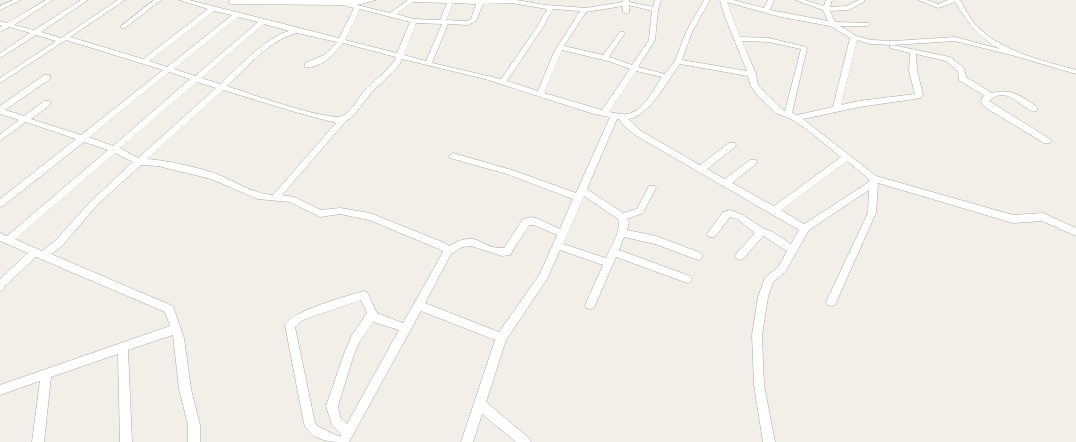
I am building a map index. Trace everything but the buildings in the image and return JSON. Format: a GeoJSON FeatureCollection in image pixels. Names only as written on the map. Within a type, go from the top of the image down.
{"type":"FeatureCollection","features":[{"type":"Feature","properties":{"kind":"street"},"geometry":{"type":"LineString","coordinates":[[0,8],[18,0]]}},
{"type":"Feature","properties":{"kind":"street"},"geometry":{"type":"LineString","coordinates":[[0,30],[50,0]]}},
{"type":"Feature","properties":{"kind":"street"},"geometry":{"type":"LineString","coordinates":[[0,56],[85,0]]}},
{"type":"Feature","properties":{"kind":"street"},"geometry":{"type":"LineString","coordinates":[[0,81],[122,0]]}},
{"type":"Feature","properties":{"kind":"street"},"geometry":{"type":"LineString","coordinates":[[123,27],[158,0]]}},
{"type":"Feature","properties":{"kind":"street"},"geometry":{"type":"LineString","coordinates":[[187,0],[340,42],[399,55],[428,64],[503,82],[604,114],[618,117],[633,116],[644,108],[666,76],[678,62],[689,32],[707,0]]}},
{"type":"Feature","properties":{"kind":"street"},"geometry":{"type":"LineString","coordinates":[[144,62],[217,9],[232,1],[355,3],[373,0]]}},
{"type":"Feature","properties":{"kind":"street"},"geometry":{"type":"LineString","coordinates":[[391,15],[413,0],[511,1],[584,10],[603,3],[626,2],[655,10]]}},
{"type":"Feature","properties":{"kind":"street"},"geometry":{"type":"LineString","coordinates":[[571,9],[572,0]]}},
{"type":"Feature","properties":{"kind":"street"},"geometry":{"type":"LineString","coordinates":[[604,114],[652,40],[655,10],[658,0]]}},
{"type":"Feature","properties":{"kind":"street"},"geometry":{"type":"LineString","coordinates":[[724,0],[766,11],[832,24],[866,25],[857,38],[837,108]]}},
{"type":"Feature","properties":{"kind":"street"},"geometry":{"type":"LineString","coordinates":[[724,0],[752,74],[754,85],[760,93],[779,111],[792,116],[847,157],[873,180],[1013,219],[1043,217],[1076,232]]}},
{"type":"Feature","properties":{"kind":"street"},"geometry":{"type":"LineString","coordinates":[[766,11],[771,0]]}},
{"type":"Feature","properties":{"kind":"street"},"geometry":{"type":"LineString","coordinates":[[798,0],[826,9],[848,8],[862,1]]}},
{"type":"Feature","properties":{"kind":"street"},"geometry":{"type":"LineString","coordinates":[[829,0],[826,9],[832,24],[857,38],[870,42],[950,60],[961,70],[962,78],[991,96]]}},
{"type":"Feature","properties":{"kind":"street"},"geometry":{"type":"LineString","coordinates":[[921,0],[936,9],[954,0]]}},
{"type":"Feature","properties":{"kind":"street"},"geometry":{"type":"LineString","coordinates":[[957,0],[975,27],[997,46],[1015,54],[1076,72]]}},
{"type":"Feature","properties":{"kind":"street"},"geometry":{"type":"LineString","coordinates":[[428,64],[451,1]]}},
{"type":"Feature","properties":{"kind":"street"},"geometry":{"type":"LineString","coordinates":[[340,2],[414,22],[472,22],[480,1]]}},
{"type":"Feature","properties":{"kind":"street"},"geometry":{"type":"LineString","coordinates":[[626,2],[626,12]]}},
{"type":"Feature","properties":{"kind":"street"},"geometry":{"type":"LineString","coordinates":[[308,65],[318,63],[325,59],[340,42],[348,30],[358,7]]}},
{"type":"Feature","properties":{"kind":"street"},"geometry":{"type":"LineString","coordinates":[[503,82],[540,28],[551,7]]}},
{"type":"Feature","properties":{"kind":"street"},"geometry":{"type":"LineString","coordinates":[[540,94],[560,47],[584,10]]}},
{"type":"Feature","properties":{"kind":"street"},"geometry":{"type":"LineString","coordinates":[[0,204],[238,14]]}},
{"type":"Feature","properties":{"kind":"street"},"geometry":{"type":"LineString","coordinates":[[194,442],[194,425],[185,389],[179,338],[169,309],[4,238],[114,150],[194,79],[263,21]]}},
{"type":"Feature","properties":{"kind":"street"},"geometry":{"type":"LineString","coordinates":[[275,198],[343,119],[358,105],[368,90],[396,65],[414,22]]}},
{"type":"Feature","properties":{"kind":"street"},"geometry":{"type":"LineString","coordinates":[[0,23],[35,33],[64,39],[144,62],[194,79],[326,118],[336,120],[343,119]]}},
{"type":"Feature","properties":{"kind":"street"},"geometry":{"type":"LineString","coordinates":[[0,287],[1,284],[39,254],[58,243],[94,203],[276,38],[298,31]]}},
{"type":"Feature","properties":{"kind":"street"},"geometry":{"type":"LineString","coordinates":[[605,58],[622,33]]}},
{"type":"Feature","properties":{"kind":"street"},"geometry":{"type":"LineString","coordinates":[[738,39],[769,40],[804,48],[792,116]]}},
{"type":"Feature","properties":{"kind":"street"},"geometry":{"type":"LineString","coordinates":[[870,42],[894,44],[955,39],[965,40],[1002,52],[1015,54]]}},
{"type":"Feature","properties":{"kind":"street"},"geometry":{"type":"LineString","coordinates":[[560,47],[605,58],[634,68],[666,76]]}},
{"type":"Feature","properties":{"kind":"street"},"geometry":{"type":"LineString","coordinates":[[792,116],[918,96],[919,94],[913,71],[913,51]]}},
{"type":"Feature","properties":{"kind":"street"},"geometry":{"type":"LineString","coordinates":[[678,62],[752,74]]}},
{"type":"Feature","properties":{"kind":"street"},"geometry":{"type":"LineString","coordinates":[[0,111],[47,77]]}},
{"type":"Feature","properties":{"kind":"street"},"geometry":{"type":"LineString","coordinates":[[1034,109],[1008,93],[1003,92],[985,99],[984,102],[1046,141]]}},
{"type":"Feature","properties":{"kind":"street"},"geometry":{"type":"LineString","coordinates":[[0,138],[47,103]]}},
{"type":"Feature","properties":{"kind":"street"},"geometry":{"type":"LineString","coordinates":[[0,111],[82,138],[140,162],[158,163],[213,176],[258,196],[291,199],[320,214],[340,211],[370,217],[442,246],[448,252]]}},
{"type":"Feature","properties":{"kind":"street"},"geometry":{"type":"LineString","coordinates":[[618,117],[638,133],[727,182],[804,228]]}},
{"type":"Feature","properties":{"kind":"street"},"geometry":{"type":"LineString","coordinates":[[467,442],[501,338],[544,276],[618,117]]}},
{"type":"Feature","properties":{"kind":"street"},"geometry":{"type":"LineString","coordinates":[[702,168],[732,145]]}},
{"type":"Feature","properties":{"kind":"street"},"geometry":{"type":"LineString","coordinates":[[453,156],[581,194],[622,217],[624,222],[622,232],[590,305]]}},
{"type":"Feature","properties":{"kind":"street"},"geometry":{"type":"LineString","coordinates":[[775,210],[847,157]]}},
{"type":"Feature","properties":{"kind":"street"},"geometry":{"type":"LineString","coordinates":[[727,182],[753,162]]}},
{"type":"Feature","properties":{"kind":"street"},"geometry":{"type":"LineString","coordinates":[[769,442],[759,384],[757,335],[763,297],[769,280],[782,269],[792,249],[804,231],[804,228],[873,180]]}},
{"type":"Feature","properties":{"kind":"street"},"geometry":{"type":"LineString","coordinates":[[831,302],[872,213],[873,180]]}},
{"type":"Feature","properties":{"kind":"street"},"geometry":{"type":"LineString","coordinates":[[622,217],[640,210],[652,188]]}},
{"type":"Feature","properties":{"kind":"street"},"geometry":{"type":"LineString","coordinates":[[712,234],[726,214],[730,213],[740,217],[761,232],[768,234],[792,249]]}},
{"type":"Feature","properties":{"kind":"street"},"geometry":{"type":"LineString","coordinates":[[343,442],[348,430],[448,252],[464,242],[472,243],[501,253],[507,252],[526,222],[531,221],[563,234]]}},
{"type":"Feature","properties":{"kind":"street"},"geometry":{"type":"LineString","coordinates":[[622,232],[662,242],[698,256]]}},
{"type":"Feature","properties":{"kind":"street"},"geometry":{"type":"LineString","coordinates":[[740,256],[761,232]]}},
{"type":"Feature","properties":{"kind":"street"},"geometry":{"type":"LineString","coordinates":[[558,246],[609,263]]}},
{"type":"Feature","properties":{"kind":"street"},"geometry":{"type":"LineString","coordinates":[[614,252],[687,279]]}},
{"type":"Feature","properties":{"kind":"street"},"geometry":{"type":"LineString","coordinates":[[338,442],[313,430],[310,424],[290,325],[300,317],[364,295],[374,317]]}},
{"type":"Feature","properties":{"kind":"street"},"geometry":{"type":"LineString","coordinates":[[418,305],[501,338]]}},
{"type":"Feature","properties":{"kind":"street"},"geometry":{"type":"LineString","coordinates":[[348,430],[341,427],[332,415],[332,406],[356,338],[370,317],[405,328]]}},
{"type":"Feature","properties":{"kind":"street"},"geometry":{"type":"LineString","coordinates":[[0,390],[176,329]]}},
{"type":"Feature","properties":{"kind":"street"},"geometry":{"type":"LineString","coordinates":[[123,347],[126,442]]}},
{"type":"Feature","properties":{"kind":"street"},"geometry":{"type":"LineString","coordinates":[[38,442],[46,374]]}},
{"type":"Feature","properties":{"kind":"street"},"geometry":{"type":"LineString","coordinates":[[480,405],[525,442]]}}]}
